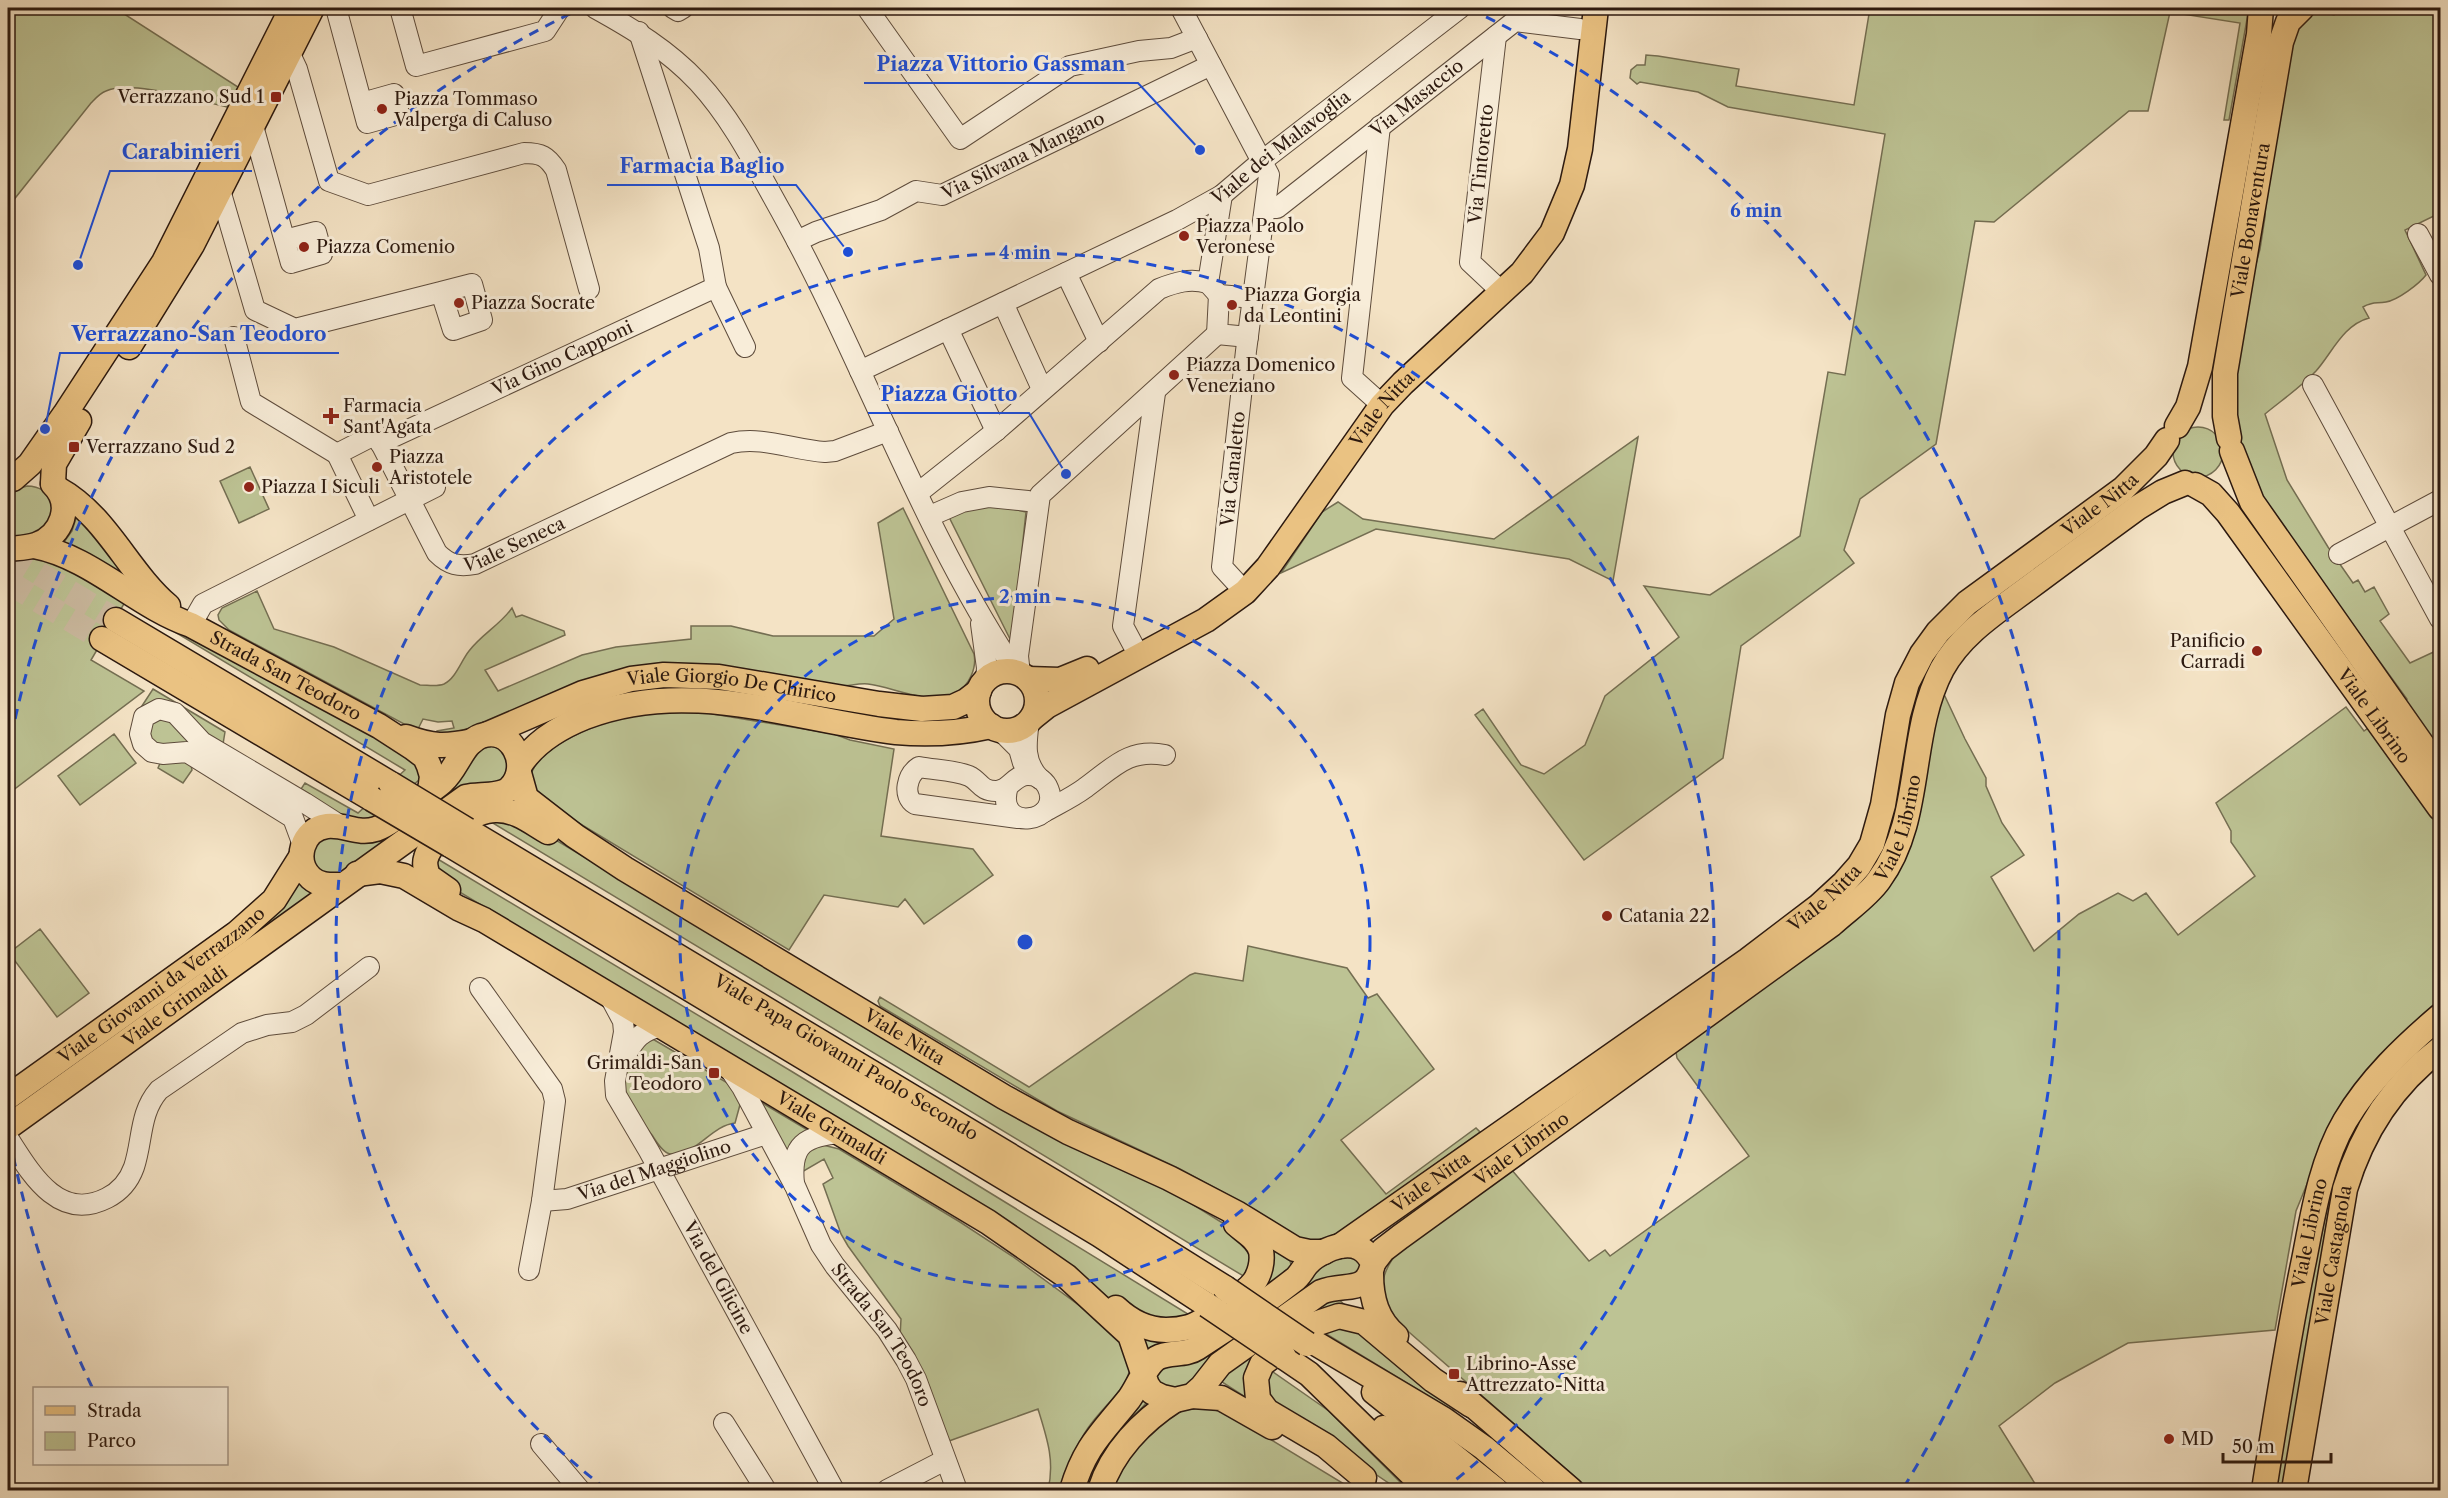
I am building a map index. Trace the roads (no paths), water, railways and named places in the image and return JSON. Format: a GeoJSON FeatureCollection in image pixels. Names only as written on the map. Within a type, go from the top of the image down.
{"type":"FeatureCollection","features":[{"type":"Feature","properties":{"kind":"main road"},"geometry":{"type":"LineString","coordinates":[[10,480],[30,464],[164,262],[292,8]]}},
{"type":"Feature","properties":{"kind":"main road"},"geometry":{"type":"LineString","coordinates":[[16,549],[54,534],[62,521],[63,501],[56,486],[54,464],[63,446],[157,305],[192,245],[312,8]]}},
{"type":"Feature","properties":{"kind":"main road","name":"Viale Nitta"},"geometry":{"type":"LineString","coordinates":[[1030,719],[1136,650],[1206,620],[1240,586],[1268,567],[1377,401],[1402,383],[1497,287],[1522,273],[1539,252],[1552,233],[1568,199],[1580,149],[1596,8]]}},
{"type":"Feature","properties":{"kind":"main road","name":"Viale Nitta"},"geometry":{"type":"LineString","coordinates":[[481,738],[503,737],[509,742],[519,755],[526,798],[575,836],[1004,1097],[1068,1132],[1169,1178],[1238,1214],[1295,1249],[1309,1252],[1332,1249],[1748,960],[1819,906],[1859,866],[1872,844],[1883,805],[1898,715],[1908,683],[1922,654],[1956,611],[2123,489],[2156,456],[2188,406],[2200,367],[2259,34],[2261,8]]}},
{"type":"Feature","properties":{"kind":"main road","name":"Viale Bonaventura"},"geometry":{"type":"LineString","coordinates":[[2302,8],[2288,22],[2282,42],[2227,361],[2224,392],[2230,445],[2252,502],[2387,714],[2440,770]]}},
{"type":"Feature","properties":{"kind":"main road"},"geometry":{"type":"LineString","coordinates":[[1497,287],[1549,209],[1555,193],[1567,147],[1581,18]]}},
{"type":"Feature","properties":{"kind":"main road"},"geometry":{"type":"LineString","coordinates":[[2206,419],[2218,425],[2230,445],[2230,464],[2219,478],[2208,484],[2190,484],[2174,476],[2167,465],[2164,453],[2172,433],[2188,420],[2206,419]]}},
{"type":"Feature","properties":{"kind":"main road"},"geometry":{"type":"LineString","coordinates":[[10,480],[33,478],[56,486]]}},
{"type":"Feature","properties":{"kind":"main road","name":"Viale Librino"},"geometry":{"type":"LineString","coordinates":[[1100,1491],[1111,1465],[1126,1442],[1149,1418],[1202,1387],[1220,1364],[1321,1292],[1333,1287],[1358,1286],[1365,1282],[1383,1250],[1832,924],[1879,881],[1894,852],[1905,823],[1923,719],[1931,691],[1956,646],[1980,624],[2128,515],[2163,492],[2190,484],[2211,494],[2228,513],[2387,714],[2440,808]]}},
{"type":"Feature","properties":{"kind":"main road","name":"Strada San Teodoro"},"geometry":{"type":"LineString","coordinates":[[56,486],[75,499],[95,518],[147,585],[163,602],[191,625]]}},
{"type":"Feature","properties":{"kind":"main road","name":"Strada San Teodoro"},"geometry":{"type":"LineString","coordinates":[[16,549],[64,554],[171,618],[191,625],[379,726]]}},
{"type":"Feature","properties":{"kind":"main road"},"geometry":{"type":"LineString","coordinates":[[109,630],[459,837]]}},
{"type":"Feature","properties":{"kind":"main road"},"geometry":{"type":"LineString","coordinates":[[995,728],[979,710],[983,685],[998,672],[1051,681],[1071,677],[1136,650]]}},
{"type":"Feature","properties":{"kind":"main road","name":"Viale Giorgio De Chirico"},"geometry":{"type":"LineString","coordinates":[[379,726],[434,746],[450,746],[481,738],[583,693],[631,679],[664,675],[718,677],[879,705],[922,709],[953,707],[966,701],[983,685]]}},
{"type":"Feature","properties":{"kind":"main road"},"geometry":{"type":"LineString","coordinates":[[481,738],[444,781],[379,828],[365,832],[341,826],[327,826],[309,835],[302,851],[307,874],[315,881],[325,885],[349,880],[466,797],[500,793],[510,788],[532,750],[542,741],[571,723],[610,708],[648,700],[685,698],[896,732],[1017,729],[1030,719],[1037,700],[1036,691],[1021,675]]}},
{"type":"Feature","properties":{"kind":"main road"},"geometry":{"type":"LineString","coordinates":[[379,726],[425,757],[432,776],[430,791]]}},
{"type":"Feature","properties":{"kind":"main road"},"geometry":{"type":"LineString","coordinates":[[484,920],[464,899],[433,881],[428,876],[425,862],[432,847],[443,835],[455,826],[484,812],[499,810],[519,814],[597,861],[626,869]]}},
{"type":"Feature","properties":{"kind":"main road","name":"Viale Papa Giovanni Paolo Secondo"},"geometry":{"type":"LineString","coordinates":[[459,837],[1112,1217],[1308,1342]]}},
{"type":"Feature","properties":{"kind":"main road","name":"Viale Papa Giovanni Paolo Secondo"},"geometry":{"type":"LineString","coordinates":[[459,837],[1100,1235],[1310,1374]]}},
{"type":"Feature","properties":{"kind":"main road","name":"Viale Giovanni da Verrazzano"},"geometry":{"type":"LineString","coordinates":[[8,1097],[237,933],[274,900],[286,884],[302,851]]}},
{"type":"Feature","properties":{"kind":"main road","name":"Viale Grimaldi"},"geometry":{"type":"LineString","coordinates":[[8,1127],[349,880],[380,871],[404,876],[608,993],[988,1222],[1066,1276],[1130,1335],[1147,1385],[1152,1392],[1162,1397],[1183,1398]]}},
{"type":"Feature","properties":{"kind":"main road","name":"Viale Librino"},"geometry":{"type":"LineString","coordinates":[[2264,1491],[2290,1329],[2312,1218],[2334,1148],[2344,1122],[2372,1081],[2412,1040],[2440,1016]]}},
{"type":"Feature","properties":{"kind":"main road","name":"Viale Castagnola"},"geometry":{"type":"LineString","coordinates":[[2294,1491],[2345,1189],[2353,1162],[2382,1107],[2401,1084],[2440,1050]]}},
{"type":"Feature","properties":{"kind":"main road"},"geometry":{"type":"LineString","coordinates":[[1066,1276],[1096,1292],[1137,1324],[1153,1329],[1177,1330],[1190,1327],[1203,1320],[1253,1284],[1260,1272],[1261,1252],[1255,1240],[1207,1199]]}},
{"type":"Feature","properties":{"kind":"main road"},"geometry":{"type":"LineString","coordinates":[[1072,1491],[1084,1457],[1095,1438],[1158,1358],[1194,1350],[1297,1278],[1309,1261],[1332,1249],[1355,1246],[1365,1249],[1372,1268],[1374,1305],[1388,1329],[1441,1374],[1471,1405]]}},
{"type":"Feature","properties":{"kind":"main road"},"geometry":{"type":"LineString","coordinates":[[1372,1484],[1326,1446],[1267,1411],[1258,1399],[1256,1378],[1262,1364],[1316,1324],[1339,1316],[1364,1322],[1433,1380],[1508,1433],[1571,1491]]}},
{"type":"Feature","properties":{"kind":"main road"},"geometry":{"type":"LineString","coordinates":[[1308,1342],[1496,1491]]}},
{"type":"Feature","properties":{"kind":"main road"},"geometry":{"type":"LineString","coordinates":[[1308,1342],[1443,1419],[1484,1448],[1534,1491]]}},
{"type":"Feature","properties":{"kind":"main road"},"geometry":{"type":"LineString","coordinates":[[1310,1374],[1428,1491]]}},
{"type":"Feature","properties":{"kind":"main road"},"geometry":{"type":"LineString","coordinates":[[1310,1374],[1357,1407],[1461,1491]]}},
{"type":"Feature","properties":{"kind":"main road"},"geometry":{"type":"LineString","coordinates":[[1183,1398],[1221,1398],[1372,1484]]}},
{"type":"Feature","properties":{"kind":"street"},"geometry":{"type":"LineString","coordinates":[[336,8],[360,98]]}},
{"type":"Feature","properties":{"kind":"street"},"geometry":{"type":"LineString","coordinates":[[400,8],[416,66],[545,31],[560,8]]}},
{"type":"Feature","properties":{"kind":"street"},"geometry":{"type":"LineString","coordinates":[[595,8],[639,32],[666,51],[698,82],[735,128],[797,241],[918,493],[979,612],[1021,675]]}},
{"type":"Feature","properties":{"kind":"street"},"geometry":{"type":"LineString","coordinates":[[673,8],[678,11],[683,8]]}},
{"type":"Feature","properties":{"kind":"street"},"geometry":{"type":"LineString","coordinates":[[867,8],[960,139],[1070,66],[1139,51],[1171,48],[1197,38]]}},
{"type":"Feature","properties":{"kind":"street"},"geometry":{"type":"LineString","coordinates":[[918,493],[996,431],[1159,289],[1178,281],[1197,280],[1213,289],[1255,290],[1269,175],[1181,8]]}},
{"type":"Feature","properties":{"kind":"street","name":"Viale dei Malavoglia"},"geometry":{"type":"LineString","coordinates":[[860,371],[1177,220],[1222,195],[1262,161],[1460,8]]}},
{"type":"Feature","properties":{"kind":"street","name":"Via Masaccio"},"geometry":{"type":"LineString","coordinates":[[1265,208],[1277,208],[1515,21],[1581,18]]}},
{"type":"Feature","properties":{"kind":"street"},"geometry":{"type":"LineString","coordinates":[[639,32],[709,248],[716,287],[745,347]]}},
{"type":"Feature","properties":{"kind":"street","name":"Via Tintoretto"},"geometry":{"type":"LineString","coordinates":[[1496,36],[1470,262],[1497,287]]}},
{"type":"Feature","properties":{"kind":"street"},"geometry":{"type":"LineString","coordinates":[[289,52],[297,69],[329,181],[368,195],[524,153],[538,153],[547,157],[556,170],[589,289]]}},
{"type":"Feature","properties":{"kind":"street","name":"Via Silvana Mangano"},"geometry":{"type":"LineString","coordinates":[[797,241],[816,232],[881,210],[916,191],[942,195],[1211,65]]}},
{"type":"Feature","properties":{"kind":"street"},"geometry":{"type":"LineString","coordinates":[[253,126],[283,236]]}},
{"type":"Feature","properties":{"kind":"street"},"geometry":{"type":"LineString","coordinates":[[1377,401],[1352,378],[1380,126]]}},
{"type":"Feature","properties":{"kind":"street"},"geometry":{"type":"LineString","coordinates":[[220,190],[255,310],[295,329],[433,294]]}},
{"type":"Feature","properties":{"kind":"street"},"geometry":{"type":"LineString","coordinates":[[1217,334],[1213,289],[1222,195]]}},
{"type":"Feature","properties":{"kind":"street"},"geometry":{"type":"LineString","coordinates":[[2418,234],[2440,275]]}},
{"type":"Feature","properties":{"kind":"street"},"geometry":{"type":"LineString","coordinates":[[1066,273],[1099,342]]}},
{"type":"Feature","properties":{"kind":"street","name":"Via Gino Capponi"},"geometry":{"type":"LineString","coordinates":[[380,443],[716,287]]}},
{"type":"Feature","properties":{"kind":"street","name":"Via Canaletto"},"geometry":{"type":"LineString","coordinates":[[1240,586],[1222,567],[1255,290]]}},
{"type":"Feature","properties":{"kind":"street"},"geometry":{"type":"LineString","coordinates":[[1003,303],[1042,389]]}},
{"type":"Feature","properties":{"kind":"street"},"geometry":{"type":"LineString","coordinates":[[948,329],[996,431]]}},
{"type":"Feature","properties":{"kind":"street"},"geometry":{"type":"LineString","coordinates":[[1217,334],[1247,344]]}},
{"type":"Feature","properties":{"kind":"street"},"geometry":{"type":"LineString","coordinates":[[930,516],[962,502],[989,497],[1034,498],[1155,393],[1217,334]]}},
{"type":"Feature","properties":{"kind":"street"},"geometry":{"type":"LineString","coordinates":[[234,337],[251,402],[337,454],[369,520]]}},
{"type":"Feature","properties":{"kind":"street"},"geometry":{"type":"LineString","coordinates":[[2313,385],[2440,620]]}},
{"type":"Feature","properties":{"kind":"street"},"geometry":{"type":"LineString","coordinates":[[1136,650],[1123,626],[1155,393]]}},
{"type":"Feature","properties":{"kind":"street","name":"Viale Seneca"},"geometry":{"type":"LineString","coordinates":[[380,443],[437,553],[445,561],[456,566],[466,566],[475,564],[731,443],[747,440],[762,441],[825,452],[835,451],[888,431]]}},
{"type":"Feature","properties":{"kind":"street"},"geometry":{"type":"LineString","coordinates":[[1112,431],[1148,440]]}},
{"type":"Feature","properties":{"kind":"street"},"geometry":{"type":"LineString","coordinates":[[337,454],[376,435],[380,443]]}},
{"type":"Feature","properties":{"kind":"street"},"geometry":{"type":"LineString","coordinates":[[191,625],[203,604],[435,487]]}},
{"type":"Feature","properties":{"kind":"street"},"geometry":{"type":"LineString","coordinates":[[1021,675],[1018,656],[1034,498]]}},
{"type":"Feature","properties":{"kind":"street"},"geometry":{"type":"LineString","coordinates":[[2339,554],[2440,500]]}},
{"type":"Feature","properties":{"kind":"street"},"geometry":{"type":"LineString","coordinates":[[979,612],[986,658],[983,685]]}},
{"type":"Feature","properties":{"kind":"street"},"geometry":{"type":"LineString","coordinates":[[302,851],[293,818],[187,752],[157,754],[147,748],[140,734],[144,717],[159,709],[175,713],[202,742],[305,802],[341,826]]}},
{"type":"Feature","properties":{"kind":"street"},"geometry":{"type":"LineString","coordinates":[[1030,719],[1026,754],[1029,765],[1043,782],[1049,794],[1049,804],[1044,812]]}},
{"type":"Feature","properties":{"kind":"street"},"geometry":{"type":"LineString","coordinates":[[995,728],[1019,749],[1023,759],[1023,771],[1013,781],[1002,790],[984,789],[971,777],[919,767],[910,778],[906,795],[909,800],[915,804],[1028,820],[1037,817],[1083,789],[1126,758],[1150,752],[1165,755]]}},
{"type":"Feature","properties":{"kind":"street"},"geometry":{"type":"LineString","coordinates":[[1018,818],[1006,805],[1005,795],[1013,781],[1031,775],[1066,792],[1083,789]]}},
{"type":"Feature","properties":{"kind":"street"},"geometry":{"type":"LineString","coordinates":[[8,1138],[38,1182],[58,1198],[80,1204],[101,1201],[121,1188],[128,1180],[134,1167],[146,1110],[150,1100],[159,1090],[242,1033],[267,1025],[292,1022],[306,1015],[369,967]]}},
{"type":"Feature","properties":{"kind":"street"},"geometry":{"type":"LineString","coordinates":[[480,988],[552,1089],[555,1101],[542,1201],[529,1270]]}},
{"type":"Feature","properties":{"kind":"street","name":"Via del Glicine"},"geometry":{"type":"LineString","coordinates":[[608,993],[623,1021],[624,1042],[615,1081],[619,1102],[659,1169],[834,1491]]}},
{"type":"Feature","properties":{"kind":"street","name":"Via del Glicine"},"geometry":{"type":"LineString","coordinates":[[620,1064],[640,1034],[661,1026]]}},
{"type":"Feature","properties":{"kind":"street","name":"Strada San Teodoro"},"geometry":{"type":"LineString","coordinates":[[726,1064],[742,1087],[795,1186],[821,1245],[835,1266],[887,1330],[906,1359],[916,1379],[957,1491]]}},
{"type":"Feature","properties":{"kind":"street"},"geometry":{"type":"LineString","coordinates":[[795,1186],[793,1163],[804,1143],[819,1135],[841,1133]]}},
{"type":"Feature","properties":{"kind":"street","name":"Via del Maggiolino"},"geometry":{"type":"LineString","coordinates":[[542,1201],[567,1199],[766,1134]]}},
{"type":"Feature","properties":{"kind":"street"},"geometry":{"type":"LineString","coordinates":[[724,1423],[766,1491]]}},
{"type":"Feature","properties":{"kind":"street"},"geometry":{"type":"LineString","coordinates":[[541,1444],[580,1491]]}},
{"type":"Feature","properties":{"kind":"street"},"geometry":{"type":"LineString","coordinates":[[886,1491],[945,1460]]}},
{"type":"Feature","properties":{"kind":"tunnel"},"geometry":{"type":"LineString","coordinates":[[8,555],[116,620]]}},
{"type":"Feature","properties":{"kind":"tunnel"},"geometry":{"type":"LineString","coordinates":[[8,582],[102,639]]}},
{"type":"Feature","properties":{"kind":"place","name":"Verrazzano Sud 1"},"geometry":{"type":"Point","coordinates":[276,97]}},
{"type":"Feature","properties":{"kind":"place","name":"Piazza Tommaso Valperga di Caluso"},"geometry":{"type":"Point","coordinates":[382,109]}},
{"type":"Feature","properties":{"kind":"place","name":"Piazza Vittorio Gassman"},"geometry":{"type":"Point","coordinates":[1200,150]}},
{"type":"Feature","properties":{"kind":"place","name":"Piazza Paolo Veronese"},"geometry":{"type":"Point","coordinates":[1184,236]}},
{"type":"Feature","properties":{"kind":"place","name":"Piazza Comenio"},"geometry":{"type":"Point","coordinates":[304,247]}},
{"type":"Feature","properties":{"kind":"place","name":"Farmacia Baglio"},"geometry":{"type":"Point","coordinates":[848,252]}},
{"type":"Feature","properties":{"kind":"place","name":"Carabinieri"},"geometry":{"type":"Point","coordinates":[78,265]}},
{"type":"Feature","properties":{"kind":"place","name":"Piazza Socrate"},"geometry":{"type":"Point","coordinates":[459,303]}},
{"type":"Feature","properties":{"kind":"place","name":"Piazza Gorgia da Leontini"},"geometry":{"type":"Point","coordinates":[1232,305]}},
{"type":"Feature","properties":{"kind":"place","name":"Piazza Domenico Veneziano"},"geometry":{"type":"Point","coordinates":[1174,375]}},
{"type":"Feature","properties":{"kind":"place","name":"Farmacia Sant'Agata"},"geometry":{"type":"Point","coordinates":[331,416]}},
{"type":"Feature","properties":{"kind":"place","name":"Verrazzano-San Teodoro"},"geometry":{"type":"Point","coordinates":[45,429]}},
{"type":"Feature","properties":{"kind":"place","name":"Verrazzano Sud 2"},"geometry":{"type":"Point","coordinates":[74,447]}},
{"type":"Feature","properties":{"kind":"place","name":"Piazza Aristotele"},"geometry":{"type":"Point","coordinates":[377,467]}},
{"type":"Feature","properties":{"kind":"place","name":"Piazza Giotto"},"geometry":{"type":"Point","coordinates":[1066,474]}},
{"type":"Feature","properties":{"kind":"place","name":"Piazza I Siculi"},"geometry":{"type":"Point","coordinates":[249,487]}},
{"type":"Feature","properties":{"kind":"place","name":"Panificio Carradi"},"geometry":{"type":"Point","coordinates":[2257,651]}},
{"type":"Feature","properties":{"kind":"place","name":"Catania 22"},"geometry":{"type":"Point","coordinates":[1607,916]}},
{"type":"Feature","properties":{"kind":"place","name":"Grimaldi-San Teodoro"},"geometry":{"type":"Point","coordinates":[714,1073]}},
{"type":"Feature","properties":{"kind":"place","name":"Librino-Asse Attrezzato-Nitta"},"geometry":{"type":"Point","coordinates":[1454,1374]}},
{"type":"Feature","properties":{"kind":"place","name":"MD"},"geometry":{"type":"Point","coordinates":[2169,1439]}}]}
